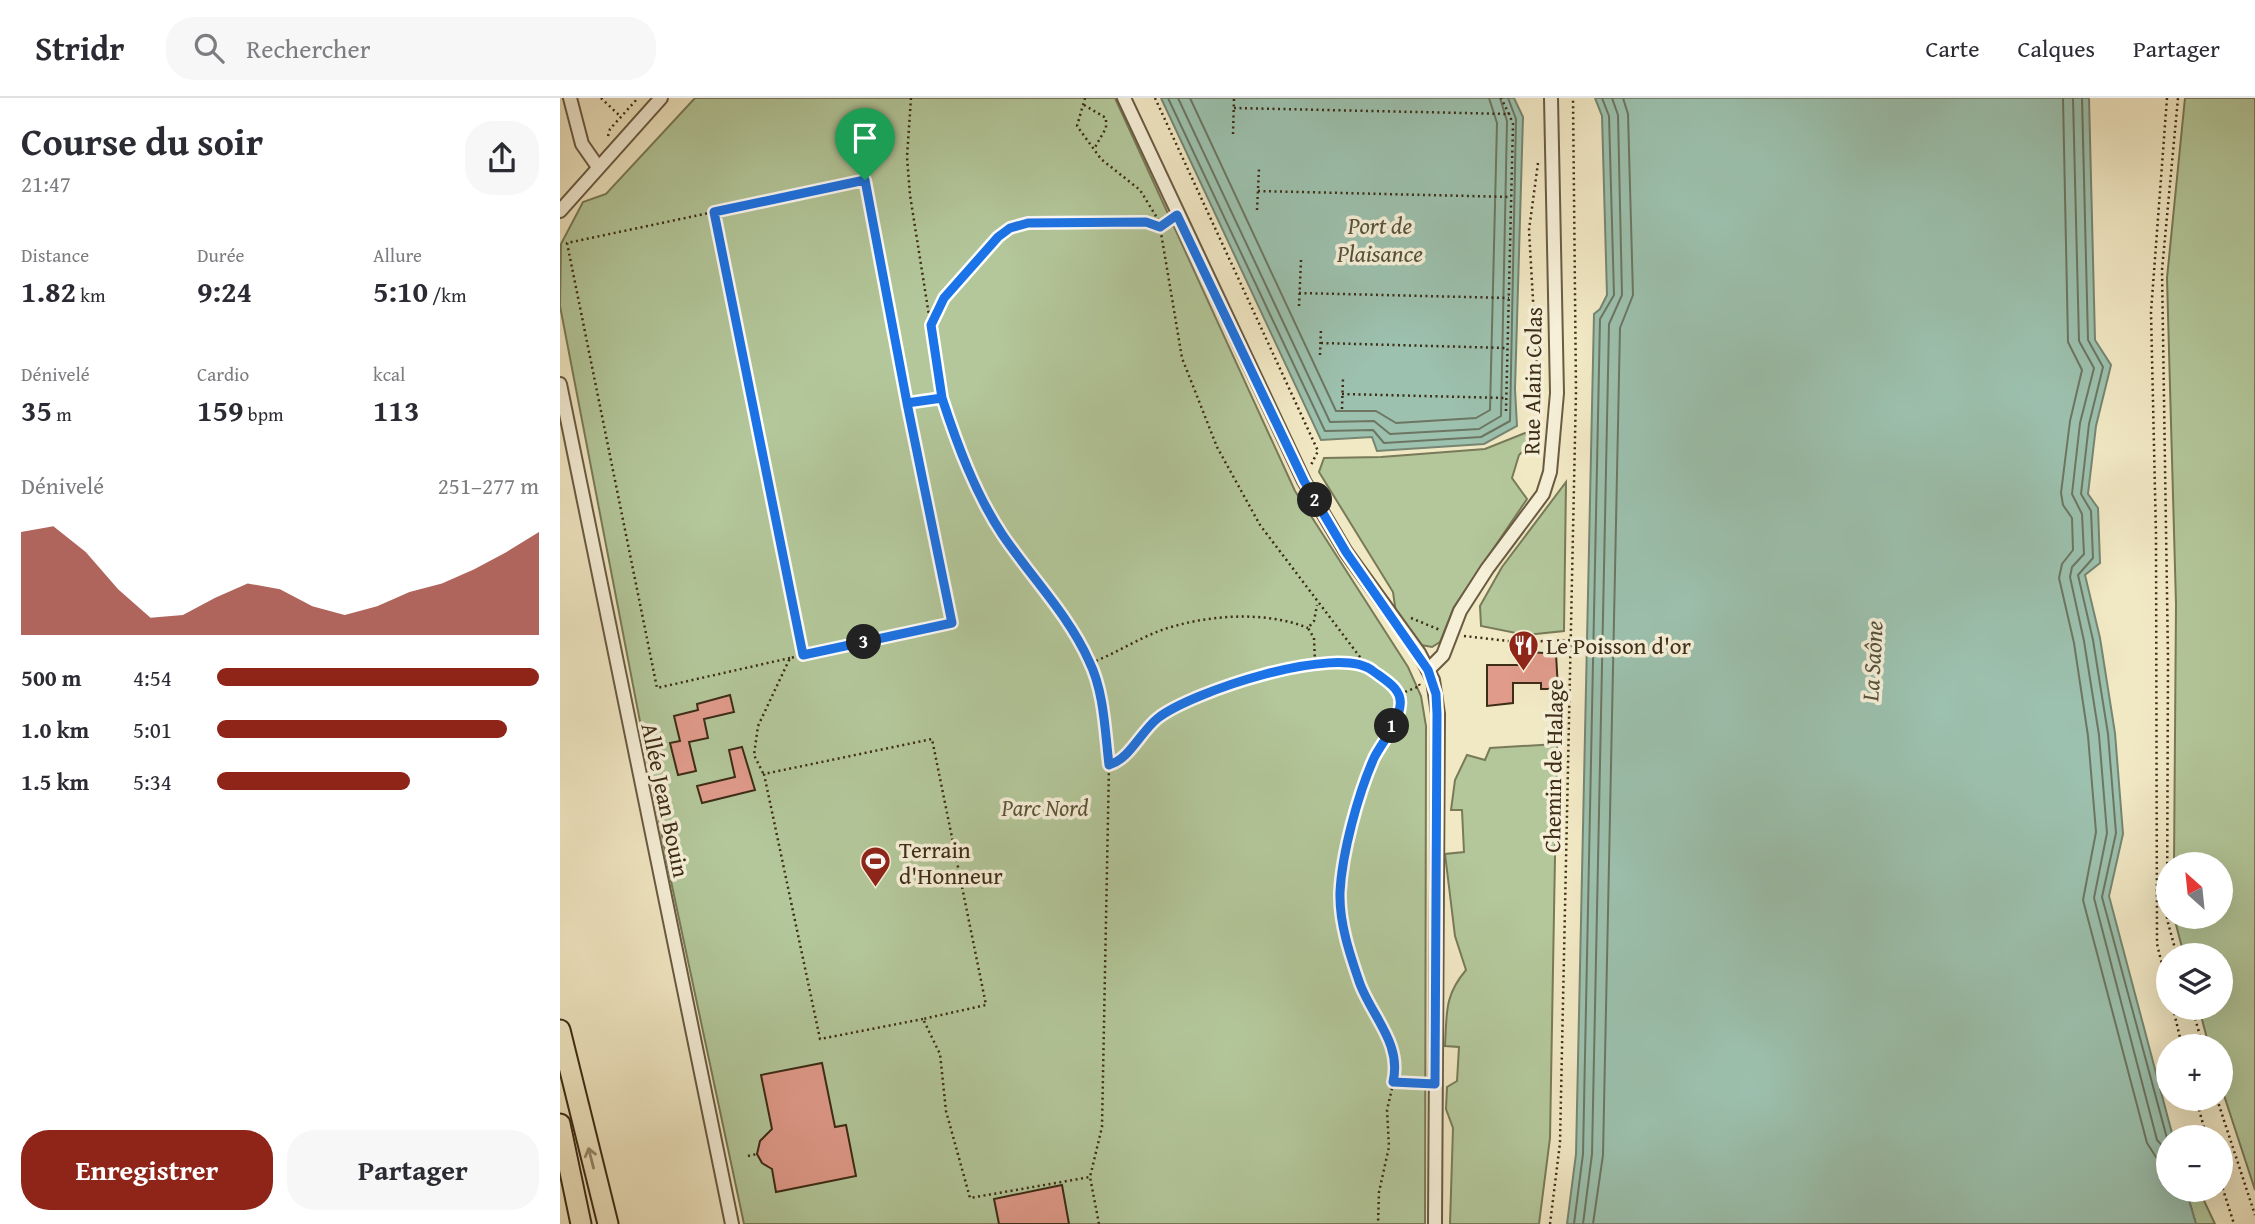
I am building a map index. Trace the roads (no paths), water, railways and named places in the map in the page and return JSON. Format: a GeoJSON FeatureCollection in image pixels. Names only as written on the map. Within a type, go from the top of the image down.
{"type":"FeatureCollection","features":[{"type":"Feature","properties":{"kind":"main road"},"geometry":{"type":"LineString","coordinates":[[560,1030],[608,1224]]}},
{"type":"Feature","properties":{"kind":"main road"},"geometry":{"type":"LineString","coordinates":[[560,1124],[581,1224]]}},
{"type":"Feature","properties":{"kind":"street"},"geometry":{"type":"LineString","coordinates":[[570,98],[578,135],[598,167]]}},
{"type":"Feature","properties":{"kind":"street"},"geometry":{"type":"LineString","coordinates":[[560,211],[661,98]]}},
{"type":"Feature","properties":{"kind":"street"},"geometry":{"type":"LineString","coordinates":[[1124,98],[1304,481],[1346,552],[1428,670],[1434,687],[1437,714],[1435,1224]]}},
{"type":"Feature","properties":{"kind":"street","name":"Rue Alain Colas"},"geometry":{"type":"LineString","coordinates":[[1428,670],[1443,654],[1460,611],[1487,569],[1543,494],[1550,472],[1556,404],[1552,98]]}},
{"type":"Feature","properties":{"kind":"street","name":"Allée Jean Bouin"},"geometry":{"type":"LineString","coordinates":[[560,384],[732,1224]]}},
{"type":"Feature","properties":{"kind":"water","name":"Port de Plaisance"},"geometry":{"type":"Polygon","coordinates":[[[1161,98],[1514,98],[1523,117],[1515,389],[1517,426],[1484,444],[1377,451],[1372,437],[1321,440],[1161,98]]]}},
{"type":"Feature","properties":{"kind":"water","name":"La Saône"},"geometry":{"type":"Polygon","coordinates":[[[1595,98],[2089,98],[2095,340],[2111,365],[2096,426],[2088,494],[2098,508],[2100,563],[2085,575],[2100,638],[2115,733],[2123,834],[2109,896],[2156,1073],[2156,1111],[2166,1111],[2170,1125],[2156,1125],[2156,1202],[2190,1202],[2196,1224],[1567,1224],[1576,1154],[1594,314],[1600,309],[1607,295],[1602,116],[1595,98]]]}},
{"type":"Feature","properties":{"kind":"place","name":"Le Poisson d'or"},"geometry":{"type":"Point","coordinates":[1523,672]}},
{"type":"Feature","properties":{"kind":"place","name":"Terrain d'Honneur"},"geometry":{"type":"Point","coordinates":[876,889]}},
{"type":"Feature","properties":{"kind":"park label","name":"Parc Nord"},"geometry":{"type":"Point","coordinates":[1045,807]}}]}
